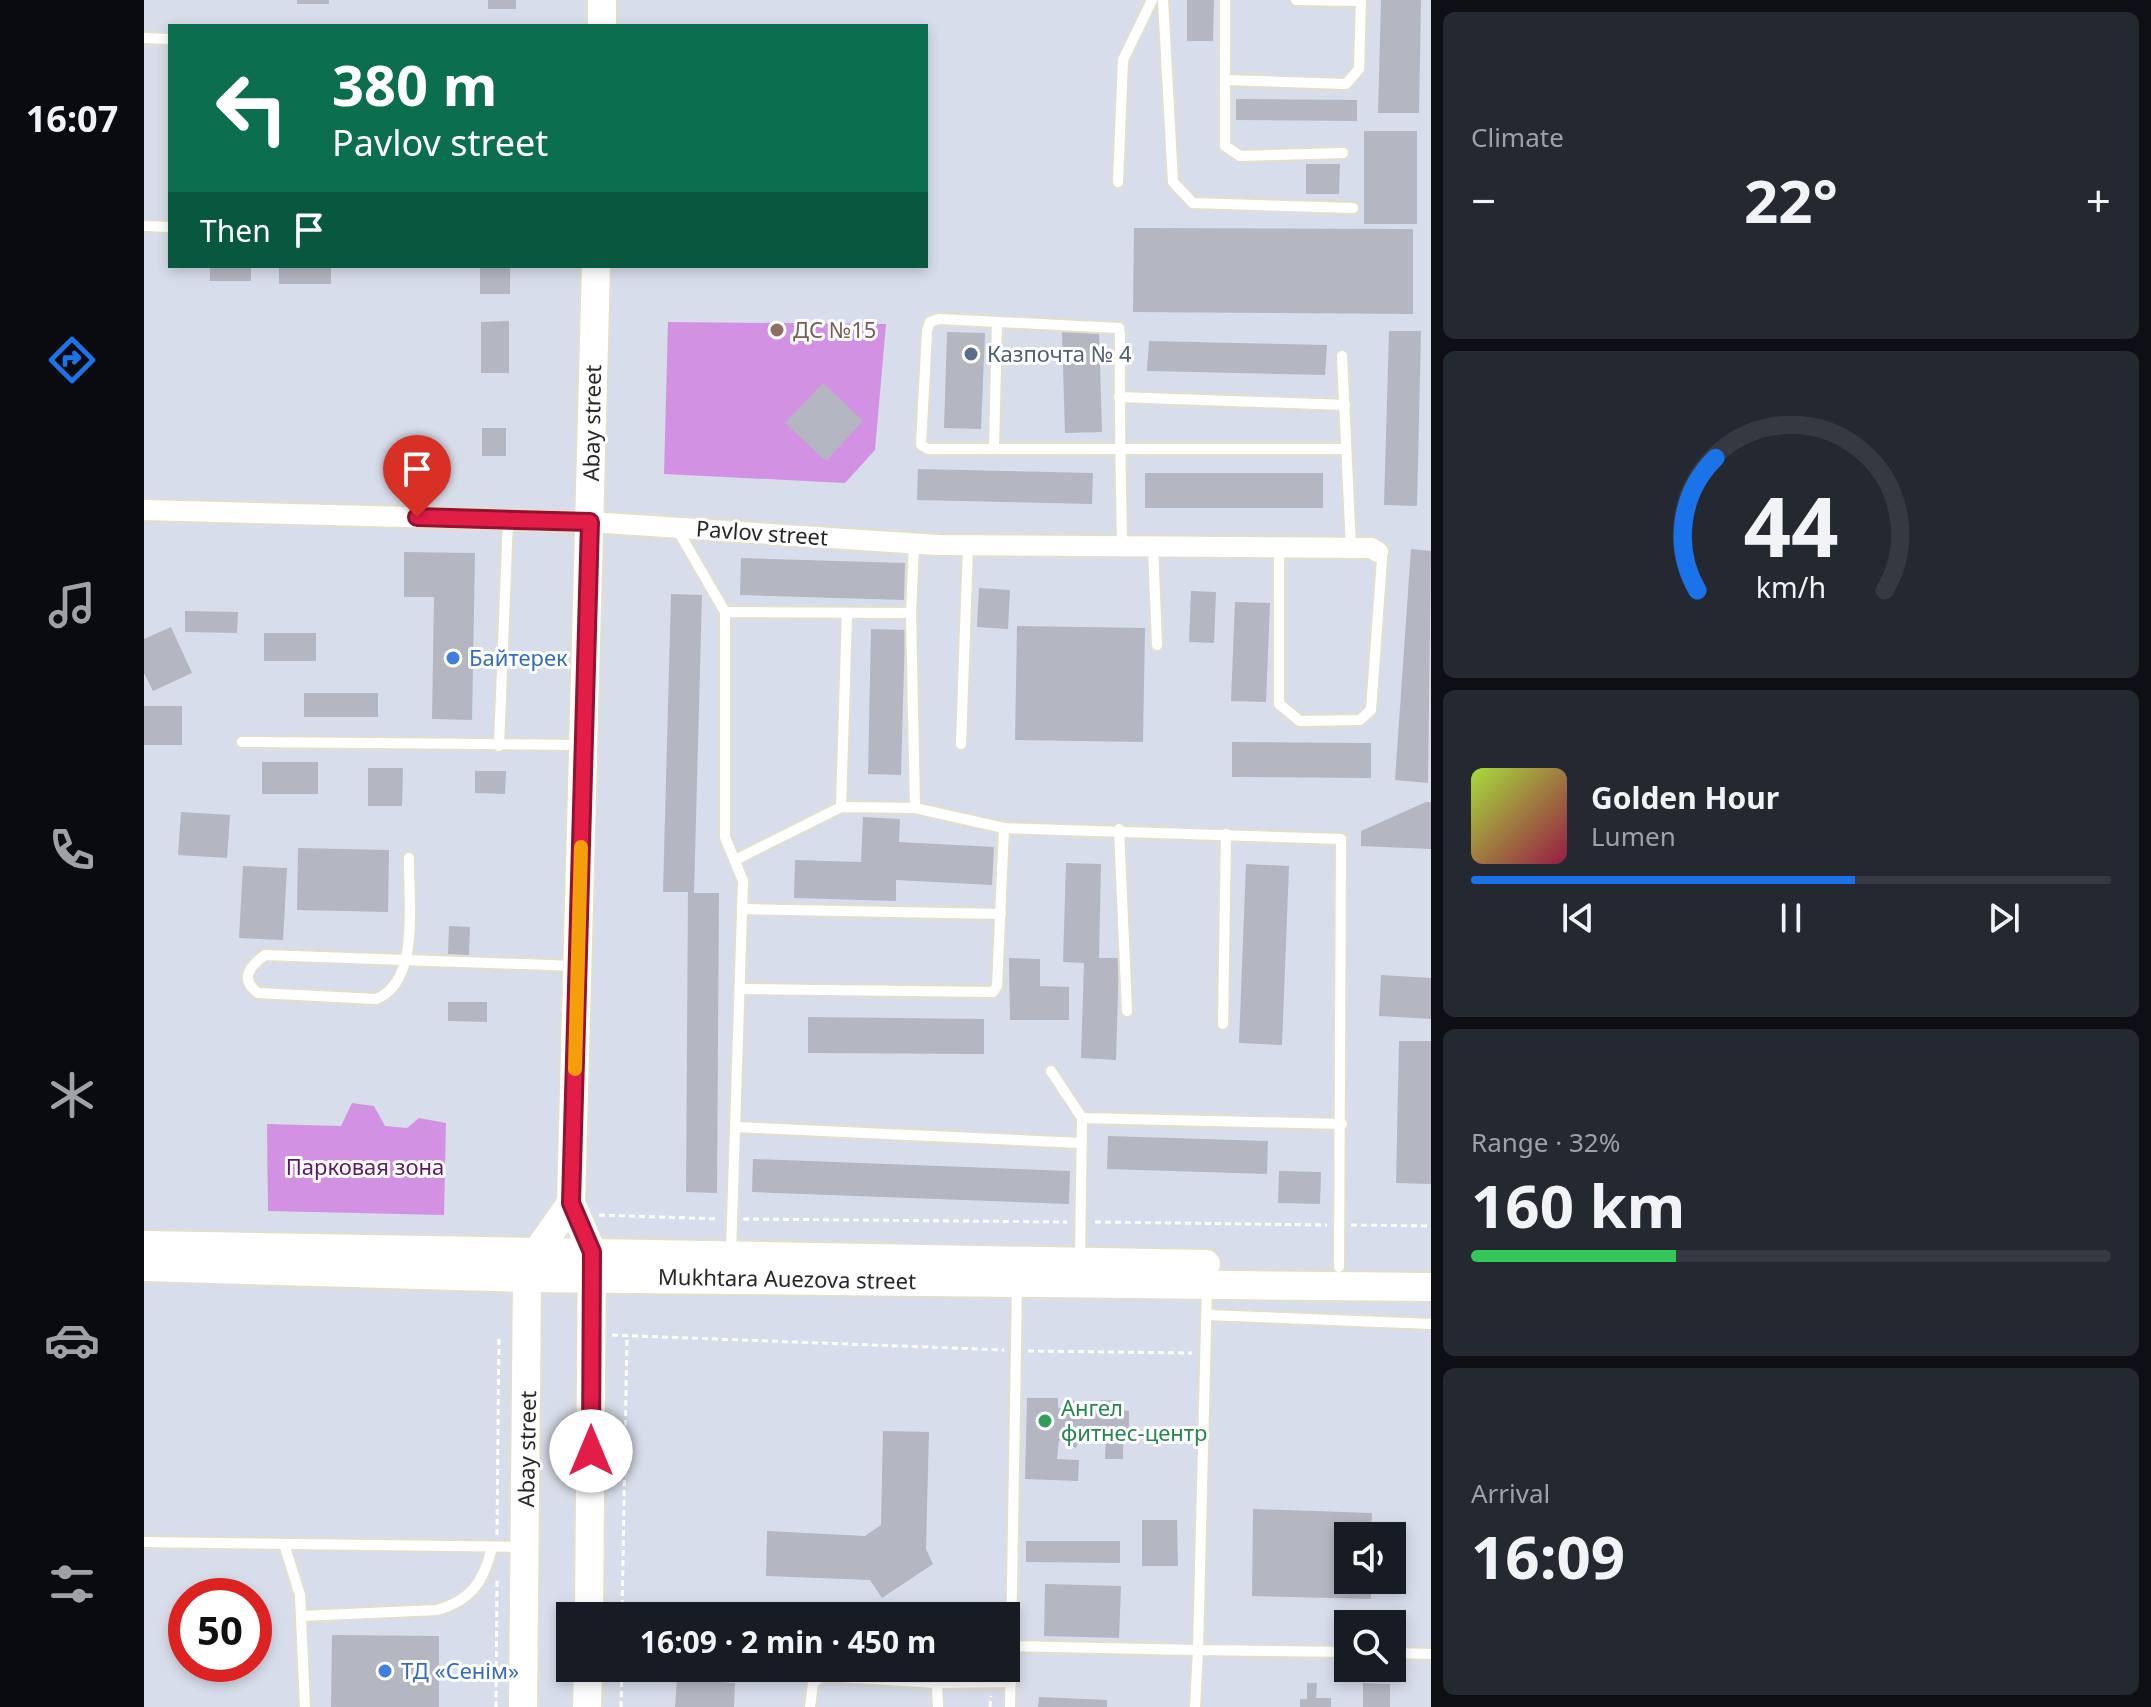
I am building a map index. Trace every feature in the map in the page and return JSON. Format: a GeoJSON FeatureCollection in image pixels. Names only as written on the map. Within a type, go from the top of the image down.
{"type":"FeatureCollection","features":[{"type":"Feature","properties":{"kind":"main road"},"geometry":{"type":"LineString","coordinates":[[602,0],[602,24]]}},
{"type":"Feature","properties":{"kind":"main road","name":"Abay street"},"geometry":{"type":"LineString","coordinates":[[589,1602],[592,1264],[574,1209],[596,268]]}},
{"type":"Feature","properties":{"kind":"main road"},"geometry":{"type":"LineString","coordinates":[[532,1265],[574,1209]]}},
{"type":"Feature","properties":{"kind":"main road","name":"Mukhtara Auezova street"},"geometry":{"type":"LineString","coordinates":[[144,1245],[532,1265]]}},
{"type":"Feature","properties":{"kind":"main road","name":"Mukhtara Auezova street"},"geometry":{"type":"LineString","coordinates":[[144,1267],[592,1264],[1208,1273],[1339,1267],[1431,1268]]}},
{"type":"Feature","properties":{"kind":"main road","name":"Abay street"},"geometry":{"type":"LineString","coordinates":[[523,1707],[532,1265]]}},
{"type":"Feature","properties":{"kind":"main road","name":"Mukhtara Auezova street"},"geometry":{"type":"LineString","coordinates":[[1208,1273],[1431,1287]]}},
{"type":"Feature","properties":{"kind":"main road"},"geometry":{"type":"LineString","coordinates":[[587,1707],[588,1682]]}},
{"type":"Feature","properties":{"kind":"street","name":"Pavlov street"},"geometry":{"type":"LineString","coordinates":[[144,510],[590,522],[914,544],[1371,548],[1378,552]]}},
{"type":"Feature","properties":{"kind":"lane"},"geometry":{"type":"LineString","coordinates":[[1118,182],[1123,60],[1152,0]]}},
{"type":"Feature","properties":{"kind":"lane"},"geometry":{"type":"LineString","coordinates":[[1163,0],[1173,182],[1183,197],[1193,203],[1353,208]]}},
{"type":"Feature","properties":{"kind":"lane"},"geometry":{"type":"LineString","coordinates":[[1225,0],[1225,146],[1240,156],[1343,153]]}},
{"type":"Feature","properties":{"kind":"lane"},"geometry":{"type":"LineString","coordinates":[[1225,80],[1346,84],[1359,69],[1361,0],[1296,0]]}},
{"type":"Feature","properties":{"kind":"lane"},"geometry":{"type":"LineString","coordinates":[[144,38],[168,39]]}},
{"type":"Feature","properties":{"kind":"lane"},"geometry":{"type":"LineString","coordinates":[[144,226],[168,227]]}},
{"type":"Feature","properties":{"kind":"lane"},"geometry":{"type":"LineString","coordinates":[[1122,546],[1121,449],[1119,397],[1119,328],[939,319],[930,322],[921,445],[928,449],[994,448],[1121,449],[1346,449]]}},
{"type":"Feature","properties":{"kind":"lane"},"geometry":{"type":"LineString","coordinates":[[994,448],[997,322]]}},
{"type":"Feature","properties":{"kind":"lane"},"geometry":{"type":"LineString","coordinates":[[1342,356],[1351,548]]}},
{"type":"Feature","properties":{"kind":"lane"},"geometry":{"type":"LineString","coordinates":[[1119,397],[1345,405]]}},
{"type":"Feature","properties":{"kind":"lane"},"geometry":{"type":"LineString","coordinates":[[499,746],[508,519]]}},
{"type":"Feature","properties":{"kind":"lane"},"geometry":{"type":"LineString","coordinates":[[676,528],[725,612],[725,837],[743,881],[731,1267]]}},
{"type":"Feature","properties":{"kind":"lane"},"geometry":{"type":"LineString","coordinates":[[914,544],[911,613],[915,808]]}},
{"type":"Feature","properties":{"kind":"lane"},"geometry":{"type":"LineString","coordinates":[[961,744],[968,545]]}},
{"type":"Feature","properties":{"kind":"lane"},"geometry":{"type":"LineString","coordinates":[[1153,546],[1157,645]]}},
{"type":"Feature","properties":{"kind":"lane"},"geometry":{"type":"LineString","coordinates":[[1279,547],[1279,704],[1300,721],[1360,720],[1371,710],[1382,559],[1378,552]]}},
{"type":"Feature","properties":{"kind":"lane"},"geometry":{"type":"LineString","coordinates":[[725,612],[911,613]]}},
{"type":"Feature","properties":{"kind":"lane"},"geometry":{"type":"LineString","coordinates":[[841,807],[847,613]]}},
{"type":"Feature","properties":{"kind":"lane"},"geometry":{"type":"LineString","coordinates":[[242,742],[584,745]]}},
{"type":"Feature","properties":{"kind":"lane"},"geometry":{"type":"LineString","coordinates":[[735,860],[841,807],[915,808],[1004,828],[1119,829],[1341,839],[1339,1267]]}},
{"type":"Feature","properties":{"kind":"lane"},"geometry":{"type":"LineString","coordinates":[[740,989],[993,992],[997,986],[1004,828]]}},
{"type":"Feature","properties":{"kind":"lane"},"geometry":{"type":"LineString","coordinates":[[1119,829],[1127,1011]]}},
{"type":"Feature","properties":{"kind":"lane"},"geometry":{"type":"LineString","coordinates":[[1223,1024],[1226,834]]}},
{"type":"Feature","properties":{"kind":"lane"},"geometry":{"type":"LineString","coordinates":[[409,858],[408,961],[387,995],[376,999],[258,993],[249,987],[247,977],[251,965],[265,955],[408,961],[578,966]]}},
{"type":"Feature","properties":{"kind":"lane"},"geometry":{"type":"LineString","coordinates":[[742,909],[1001,914]]}},
{"type":"Feature","properties":{"kind":"lane"},"geometry":{"type":"LineString","coordinates":[[1051,1071],[1082,1118],[1080,1272]]}},
{"type":"Feature","properties":{"kind":"lane"},"geometry":{"type":"LineString","coordinates":[[1082,1118],[1342,1124]]}},
{"type":"Feature","properties":{"kind":"lane"},"geometry":{"type":"LineString","coordinates":[[735,1127],[1081,1143]]}},
{"type":"Feature","properties":{"kind":"lane"},"geometry":{"type":"LineString","coordinates":[[1010,1602],[1017,1271]]}},
{"type":"Feature","properties":{"kind":"lane"},"geometry":{"type":"LineString","coordinates":[[1195,1707],[1208,1273]]}},
{"type":"Feature","properties":{"kind":"lane"},"geometry":{"type":"LineString","coordinates":[[1207,1315],[1431,1324]]}},
{"type":"Feature","properties":{"kind":"lane"},"geometry":{"type":"LineString","coordinates":[[144,1542],[525,1547]]}},
{"type":"Feature","properties":{"kind":"lane"},"geometry":{"type":"LineString","coordinates":[[284,1544],[300,1595],[305,1707]]}},
{"type":"Feature","properties":{"kind":"lane"},"geometry":{"type":"LineString","coordinates":[[301,1616],[437,1610],[454,1605],[475,1590],[486,1573],[495,1547]]}},
{"type":"Feature","properties":{"kind":"lane"},"geometry":{"type":"LineString","coordinates":[[1020,1646],[1334,1652]]}},
{"type":"Feature","properties":{"kind":"lane"},"geometry":{"type":"LineString","coordinates":[[1406,1653],[1431,1654]]}},
{"type":"Feature","properties":{"kind":"lane"},"geometry":{"type":"LineString","coordinates":[[810,1707],[813,1683],[822,1676],[937,1683],[1011,1682],[1010,1707]]}},
{"type":"Feature","properties":{"kind":"lane"},"geometry":{"type":"LineString","coordinates":[[937,1683],[938,1707]]}},
{"type":"Feature","properties":{"kind":"path"},"geometry":{"type":"LineString","coordinates":[[574,1209],[732,1219],[1431,1226]]}},
{"type":"Feature","properties":{"kind":"path"},"geometry":{"type":"LineString","coordinates":[[592,1334],[1015,1351],[1207,1353]]}},
{"type":"Feature","properties":{"kind":"path"},"geometry":{"type":"LineString","coordinates":[[496,1707],[499,1335]]}},
{"type":"Feature","properties":{"kind":"path"},"geometry":{"type":"LineString","coordinates":[[622,1602],[627,1336]]}},
{"type":"Feature","properties":{"kind":"path"},"geometry":{"type":"LineString","coordinates":[[621,1707],[622,1682]]}},
{"type":"Feature","properties":{"kind":"green space"},"geometry":{"type":"Polygon","coordinates":[[[668,322],[886,324],[875,450],[845,483],[664,474],[668,322]]]}},
{"type":"Feature","properties":{"kind":"green space","name":"Парковая зона"},"geometry":{"type":"Polygon","coordinates":[[[352,1103],[374,1106],[385,1126],[407,1128],[419,1118],[446,1123],[444,1215],[268,1211],[267,1124],[341,1126],[352,1103]]]}},
{"type":"Feature","properties":{"kind":"building"},"geometry":{"type":"Polygon","coordinates":[[[297,0],[329,0],[329,4],[297,4],[297,0]]]}},
{"type":"Feature","properties":{"kind":"building"},"geometry":{"type":"Polygon","coordinates":[[[488,0],[516,0],[516,9],[488,9],[488,0]]]}},
{"type":"Feature","properties":{"kind":"building"},"geometry":{"type":"Polygon","coordinates":[[[1187,0],[1214,0],[1213,41],[1187,41],[1187,0]]]}},
{"type":"Feature","properties":{"kind":"building"},"geometry":{"type":"Polygon","coordinates":[[[1381,0],[1421,0],[1419,113],[1378,113],[1381,0]]]}},
{"type":"Feature","properties":{"kind":"building"},"geometry":{"type":"Polygon","coordinates":[[[1236,99],[1357,100],[1357,121],[1236,120],[1236,99]]]}},
{"type":"Feature","properties":{"kind":"building"},"geometry":{"type":"Polygon","coordinates":[[[1364,131],[1417,131],[1417,224],[1364,224],[1364,131]]]}},
{"type":"Feature","properties":{"kind":"building"},"geometry":{"type":"Polygon","coordinates":[[[1306,164],[1340,164],[1339,194],[1306,194],[1306,164]]]}},
{"type":"Feature","properties":{"kind":"building"},"geometry":{"type":"Polygon","coordinates":[[[1134,228],[1413,229],[1413,314],[1133,312],[1134,228]]]}},
{"type":"Feature","properties":{"kind":"building"},"geometry":{"type":"Polygon","coordinates":[[[210,268],[251,268],[251,281],[210,281],[210,268]]]}},
{"type":"Feature","properties":{"kind":"building"},"geometry":{"type":"Polygon","coordinates":[[[279,268],[331,268],[331,284],[279,284],[279,268]]]}},
{"type":"Feature","properties":{"kind":"building"},"geometry":{"type":"Polygon","coordinates":[[[480,268],[510,268],[510,294],[480,294],[480,268]]]}},
{"type":"Feature","properties":{"kind":"building"},"geometry":{"type":"Polygon","coordinates":[[[509,321],[509,373],[481,373],[481,322],[509,321]]]}},
{"type":"Feature","properties":{"kind":"building"},"geometry":{"type":"Polygon","coordinates":[[[1099,331],[1102,432],[1065,433],[1062,332],[1099,331]]]}},
{"type":"Feature","properties":{"kind":"building"},"geometry":{"type":"Polygon","coordinates":[[[1389,331],[1421,331],[1417,506],[1384,505],[1389,331]]]}},
{"type":"Feature","properties":{"kind":"building"},"geometry":{"type":"Polygon","coordinates":[[[947,332],[985,333],[981,429],[944,428],[947,332]]]}},
{"type":"Feature","properties":{"kind":"building"},"geometry":{"type":"Polygon","coordinates":[[[1149,341],[1327,345],[1325,375],[1147,371],[1149,341]]]}},
{"type":"Feature","properties":{"kind":"building"},"geometry":{"type":"Polygon","coordinates":[[[823,383],[863,421],[826,461],[785,423],[823,383]]]}},
{"type":"Feature","properties":{"kind":"building"},"geometry":{"type":"Polygon","coordinates":[[[482,428],[506,428],[506,456],[482,456],[482,428]]]}},
{"type":"Feature","properties":{"kind":"building"},"geometry":{"type":"Polygon","coordinates":[[[918,469],[1093,473],[1092,504],[917,500],[918,469]]]}},
{"type":"Feature","properties":{"kind":"building"},"geometry":{"type":"Polygon","coordinates":[[[1145,473],[1323,473],[1323,508],[1145,508],[1145,473]]]}},
{"type":"Feature","properties":{"kind":"building"},"geometry":{"type":"Polygon","coordinates":[[[1411,549],[1431,551],[1428,783],[1395,780],[1411,549]]]}},
{"type":"Feature","properties":{"kind":"building","name":"Байтерек"},"geometry":{"type":"Polygon","coordinates":[[[404,552],[475,553],[472,720],[432,719],[434,597],[404,597],[404,552]]]}},
{"type":"Feature","properties":{"kind":"building"},"geometry":{"type":"Polygon","coordinates":[[[741,558],[905,563],[904,600],[740,595],[741,558]]]}},
{"type":"Feature","properties":{"kind":"building"},"geometry":{"type":"Polygon","coordinates":[[[979,588],[1010,590],[1008,629],[977,627],[979,588]]]}},
{"type":"Feature","properties":{"kind":"building"},"geometry":{"type":"Polygon","coordinates":[[[1191,591],[1216,592],[1214,643],[1189,642],[1191,591]]]}},
{"type":"Feature","properties":{"kind":"building"},"geometry":{"type":"Polygon","coordinates":[[[671,594],[702,595],[694,893],[719,893],[717,1193],[686,1192],[688,892],[663,892],[671,594]]]}},
{"type":"Feature","properties":{"kind":"building"},"geometry":{"type":"Polygon","coordinates":[[[1235,602],[1270,603],[1266,702],[1231,701],[1235,602]]]}},
{"type":"Feature","properties":{"kind":"building"},"geometry":{"type":"Polygon","coordinates":[[[185,611],[238,612],[237,633],[185,632],[185,611]]]}},
{"type":"Feature","properties":{"kind":"building"},"geometry":{"type":"Polygon","coordinates":[[[1017,626],[1145,628],[1143,742],[1015,740],[1017,626]]]}},
{"type":"Feature","properties":{"kind":"building"},"geometry":{"type":"Polygon","coordinates":[[[171,627],[192,673],[153,691],[144,673],[144,639],[171,627]]]}},
{"type":"Feature","properties":{"kind":"building"},"geometry":{"type":"Polygon","coordinates":[[[871,629],[905,630],[901,775],[868,774],[871,629]]]}},
{"type":"Feature","properties":{"kind":"building"},"geometry":{"type":"Polygon","coordinates":[[[264,633],[316,633],[316,661],[264,661],[264,633]]]}},
{"type":"Feature","properties":{"kind":"building"},"geometry":{"type":"Polygon","coordinates":[[[304,693],[378,693],[378,717],[304,717],[304,693]]]}},
{"type":"Feature","properties":{"kind":"building"},"geometry":{"type":"Polygon","coordinates":[[[144,706],[182,706],[182,745],[144,745],[144,706]]]}},
{"type":"Feature","properties":{"kind":"building"},"geometry":{"type":"Polygon","coordinates":[[[1232,742],[1371,743],[1371,778],[1232,777],[1232,742]]]}},
{"type":"Feature","properties":{"kind":"building"},"geometry":{"type":"Polygon","coordinates":[[[262,762],[318,762],[318,794],[262,794],[262,762]]]}},
{"type":"Feature","properties":{"kind":"building"},"geometry":{"type":"Polygon","coordinates":[[[368,768],[403,768],[402,806],[368,806],[368,768]]]}},
{"type":"Feature","properties":{"kind":"building"},"geometry":{"type":"Polygon","coordinates":[[[475,771],[506,771],[505,794],[475,793],[475,771]]]}},
{"type":"Feature","properties":{"kind":"building"},"geometry":{"type":"Polygon","coordinates":[[[1431,802],[1431,849],[1361,846],[1361,831],[1431,802]]]}},
{"type":"Feature","properties":{"kind":"building"},"geometry":{"type":"Polygon","coordinates":[[[181,812],[230,815],[227,858],[178,855],[181,812]]]}},
{"type":"Feature","properties":{"kind":"building"},"geometry":{"type":"Polygon","coordinates":[[[863,817],[900,819],[899,842],[994,847],[992,885],[896,880],[896,901],[794,898],[795,860],[861,862],[863,817]]]}},
{"type":"Feature","properties":{"kind":"building"},"geometry":{"type":"Polygon","coordinates":[[[298,848],[389,850],[388,912],[297,910],[298,848]]]}},
{"type":"Feature","properties":{"kind":"building"},"geometry":{"type":"Polygon","coordinates":[[[1066,863],[1101,864],[1099,958],[1119,958],[1116,1060],[1081,1058],[1084,963],[1063,962],[1066,863]]]}},
{"type":"Feature","properties":{"kind":"building"},"geometry":{"type":"Polygon","coordinates":[[[1246,864],[1289,866],[1282,1045],[1239,1043],[1246,864]]]}},
{"type":"Feature","properties":{"kind":"building"},"geometry":{"type":"Polygon","coordinates":[[[243,866],[287,868],[283,940],[239,938],[243,866]]]}},
{"type":"Feature","properties":{"kind":"building"},"geometry":{"type":"Polygon","coordinates":[[[449,926],[470,927],[469,955],[448,954],[449,926]]]}},
{"type":"Feature","properties":{"kind":"building"},"geometry":{"type":"Polygon","coordinates":[[[1009,958],[1040,959],[1040,986],[1069,987],[1069,1020],[1010,1020],[1009,958]]]}},
{"type":"Feature","properties":{"kind":"building"},"geometry":{"type":"Polygon","coordinates":[[[1381,975],[1431,978],[1431,1019],[1379,1016],[1381,975]]]}},
{"type":"Feature","properties":{"kind":"building"},"geometry":{"type":"Polygon","coordinates":[[[448,1002],[487,1002],[487,1022],[448,1021],[448,1002]]]}},
{"type":"Feature","properties":{"kind":"building"},"geometry":{"type":"Polygon","coordinates":[[[808,1017],[984,1019],[984,1054],[808,1053],[808,1017]]]}},
{"type":"Feature","properties":{"kind":"building"},"geometry":{"type":"Polygon","coordinates":[[[1399,1041],[1431,1041],[1431,1184],[1396,1183],[1399,1041]]]}},
{"type":"Feature","properties":{"kind":"building"},"geometry":{"type":"Polygon","coordinates":[[[1108,1136],[1268,1141],[1267,1174],[1107,1169],[1108,1136]]]}},
{"type":"Feature","properties":{"kind":"building"},"geometry":{"type":"Polygon","coordinates":[[[753,1159],[1070,1171],[1069,1204],[752,1192],[753,1159]]]}},
{"type":"Feature","properties":{"kind":"building"},"geometry":{"type":"Polygon","coordinates":[[[1279,1171],[1321,1172],[1320,1204],[1278,1203],[1279,1171]]]}},
{"type":"Feature","properties":{"kind":"building"},"geometry":{"type":"Polygon","coordinates":[[[1027,1398],[1058,1398],[1058,1408],[1067,1409],[1073,1400],[1089,1410],[1101,1411],[1101,1400],[1122,1401],[1122,1410],[1129,1411],[1129,1432],[1123,1431],[1123,1459],[1105,1459],[1106,1435],[1097,1436],[1097,1429],[1084,1429],[1076,1448],[1059,1440],[1057,1459],[1079,1460],[1078,1481],[1025,1479],[1027,1398]]]}},
{"type":"Feature","properties":{"kind":"building"},"geometry":{"type":"Polygon","coordinates":[[[883,1431],[929,1432],[926,1549],[933,1564],[882,1598],[870,1580],[766,1576],[767,1531],[865,1536],[881,1525],[883,1431]]]}},
{"type":"Feature","properties":{"kind":"building"},"geometry":{"type":"Polygon","coordinates":[[[1253,1509],[1372,1513],[1372,1522],[1334,1522],[1334,1594],[1371,1594],[1371,1599],[1252,1596],[1253,1509]]]}},
{"type":"Feature","properties":{"kind":"building"},"geometry":{"type":"Polygon","coordinates":[[[1142,1520],[1177,1520],[1178,1566],[1142,1566],[1142,1520]]]}},
{"type":"Feature","properties":{"kind":"building"},"geometry":{"type":"Polygon","coordinates":[[[1026,1541],[1120,1541],[1120,1563],[1026,1562],[1026,1541]]]}},
{"type":"Feature","properties":{"kind":"building"},"geometry":{"type":"Polygon","coordinates":[[[1045,1584],[1121,1586],[1119,1638],[1044,1636],[1045,1584]]]}},
{"type":"Feature","properties":{"kind":"building","name":"ТД «Сенім»"},"geometry":{"type":"Polygon","coordinates":[[[332,1635],[439,1636],[439,1707],[331,1707],[332,1635]]]}},
{"type":"Feature","properties":{"kind":"building"},"geometry":{"type":"Polygon","coordinates":[[[677,1682],[735,1683],[734,1707],[675,1707],[677,1682]]]}},
{"type":"Feature","properties":{"kind":"building"},"geometry":{"type":"Polygon","coordinates":[[[1307,1683],[1317,1683],[1316,1698],[1331,1698],[1331,1707],[1300,1707],[1300,1699],[1307,1699],[1307,1683]]]}},
{"type":"Feature","properties":{"kind":"building"},"geometry":{"type":"Polygon","coordinates":[[[1363,1683],[1390,1684],[1390,1707],[1363,1707],[1363,1683]]]}},
{"type":"Feature","properties":{"kind":"building"},"geometry":{"type":"Polygon","coordinates":[[[1039,1697],[1107,1700],[1107,1707],[1038,1707],[1039,1697]]]}},
{"type":"Feature","properties":{"kind":"slow traffic"},"geometry":{"type":"LineString","coordinates":[[575,1069],[581,847]]}},
{"type":"Feature","properties":{"kind":"place","name":"ДС №15"},"geometry":{"type":"Point","coordinates":[777,330]}},
{"type":"Feature","properties":{"kind":"place","name":"Казпочта № 4"},"geometry":{"type":"Point","coordinates":[971,354]}},
{"type":"Feature","properties":{"kind":"place","name":"Байтерек"},"geometry":{"type":"Point","coordinates":[453,658]}},
{"type":"Feature","properties":{"kind":"place","name":"Ангел фитнес-центр"},"geometry":{"type":"Point","coordinates":[1045,1421]}},
{"type":"Feature","properties":{"kind":"place","name":"ТД «Сенім»"},"geometry":{"type":"Point","coordinates":[385,1671]}},
{"type":"Feature","properties":{"kind":"route"},"geometry":{"type":"LineString","coordinates":[[417,517],[590,522],[571,1203],[592,1252],[591,1451]]}}]}
